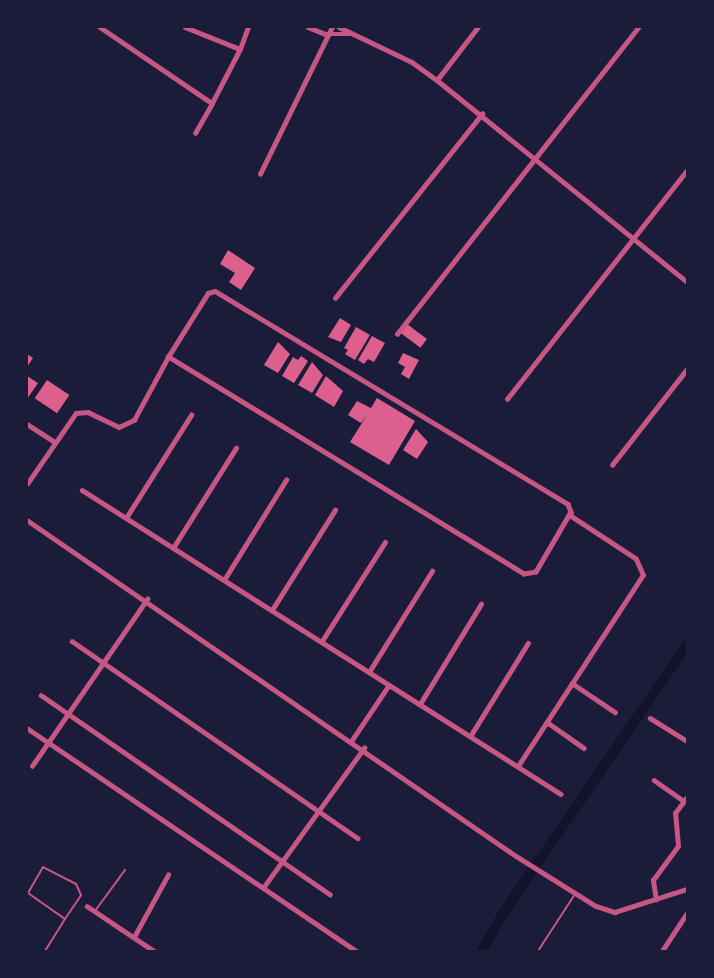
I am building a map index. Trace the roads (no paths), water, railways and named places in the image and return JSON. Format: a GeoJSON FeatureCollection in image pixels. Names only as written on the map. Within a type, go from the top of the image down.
{"type":"FeatureCollection","features":[{"type":"Feature","properties":{"kind":"street"},"geometry":{"type":"LineString","coordinates":[[99,27],[212,103]]}},
{"type":"Feature","properties":{"kind":"street"},"geometry":{"type":"LineString","coordinates":[[186,27],[240,49]]}},
{"type":"Feature","properties":{"kind":"street"},"geometry":{"type":"LineString","coordinates":[[195,133],[240,49],[248,27]]}},
{"type":"Feature","properties":{"kind":"street"},"geometry":{"type":"LineString","coordinates":[[308,27],[329,34],[350,34]]}},
{"type":"Feature","properties":{"kind":"street"},"geometry":{"type":"LineString","coordinates":[[260,174],[332,27]]}},
{"type":"Feature","properties":{"kind":"street"},"geometry":{"type":"LineString","coordinates":[[339,27],[412,62],[437,80],[482,114],[687,282]]}},
{"type":"Feature","properties":{"kind":"street"},"geometry":{"type":"LineString","coordinates":[[350,34],[353,27]]}},
{"type":"Feature","properties":{"kind":"street"},"geometry":{"type":"LineString","coordinates":[[437,80],[478,27]]}},
{"type":"Feature","properties":{"kind":"street"},"geometry":{"type":"LineString","coordinates":[[397,334],[639,27]]}},
{"type":"Feature","properties":{"kind":"street"},"geometry":{"type":"LineString","coordinates":[[335,298],[482,114]]}},
{"type":"Feature","properties":{"kind":"street"},"geometry":{"type":"LineString","coordinates":[[507,399],[687,170]]}},
{"type":"Feature","properties":{"kind":"street"},"geometry":{"type":"LineString","coordinates":[[27,484],[79,411],[118,427],[129,425],[168,357],[208,293],[222,293],[568,504],[570,514],[536,572],[524,573],[168,357]]}},
{"type":"Feature","properties":{"kind":"street"},"geometry":{"type":"LineString","coordinates":[[612,465],[687,369]]}},
{"type":"Feature","properties":{"kind":"street"},"geometry":{"type":"LineString","coordinates":[[126,518],[191,415]]}},
{"type":"Feature","properties":{"kind":"street"},"geometry":{"type":"LineString","coordinates":[[27,424],[55,442]]}},
{"type":"Feature","properties":{"kind":"street"},"geometry":{"type":"LineString","coordinates":[[173,548],[236,448]]}},
{"type":"Feature","properties":{"kind":"street"},"geometry":{"type":"LineString","coordinates":[[224,580],[286,480]]}},
{"type":"Feature","properties":{"kind":"street"},"geometry":{"type":"LineString","coordinates":[[82,490],[561,794]]}},
{"type":"Feature","properties":{"kind":"street"},"geometry":{"type":"LineString","coordinates":[[272,610],[335,510]]}},
{"type":"Feature","properties":{"kind":"street"},"geometry":{"type":"LineString","coordinates":[[518,766],[644,575],[636,559],[570,514]]}},
{"type":"Feature","properties":{"kind":"street"},"geometry":{"type":"LineString","coordinates":[[27,520],[147,599],[516,856],[575,894],[615,912],[687,889]]}},
{"type":"Feature","properties":{"kind":"street"},"geometry":{"type":"LineString","coordinates":[[322,641],[385,542]]}},
{"type":"Feature","properties":{"kind":"street"},"geometry":{"type":"LineString","coordinates":[[369,672],[432,571]]}},
{"type":"Feature","properties":{"kind":"street"},"geometry":{"type":"LineString","coordinates":[[32,766],[147,599]]}},
{"type":"Feature","properties":{"kind":"street"},"geometry":{"type":"LineString","coordinates":[[420,704],[482,604]]}},
{"type":"Feature","properties":{"kind":"street"},"geometry":{"type":"LineString","coordinates":[[72,641],[358,838]]}},
{"type":"Feature","properties":{"kind":"street"},"geometry":{"type":"LineString","coordinates":[[471,735],[528,643]]}},
{"type":"Feature","properties":{"kind":"street"},"geometry":{"type":"LineString","coordinates":[[572,683],[615,712]]}},
{"type":"Feature","properties":{"kind":"street"},"geometry":{"type":"LineString","coordinates":[[351,740],[389,685]]}},
{"type":"Feature","properties":{"kind":"street"},"geometry":{"type":"LineString","coordinates":[[40,695],[330,894]]}},
{"type":"Feature","properties":{"kind":"street"},"geometry":{"type":"LineString","coordinates":[[650,718],[687,741]]}},
{"type":"Feature","properties":{"kind":"street"},"geometry":{"type":"LineString","coordinates":[[547,722],[584,748]]}},
{"type":"Feature","properties":{"kind":"street"},"geometry":{"type":"LineString","coordinates":[[27,728],[356,951]]}},
{"type":"Feature","properties":{"kind":"street"},"geometry":{"type":"LineString","coordinates":[[263,888],[284,862],[364,748]]}},
{"type":"Feature","properties":{"kind":"street"},"geometry":{"type":"LineString","coordinates":[[654,780],[686,799],[675,813],[678,846],[653,880],[656,900]]}},
{"type":"Feature","properties":{"kind":"street"},"geometry":{"type":"LineString","coordinates":[[134,937],[168,875]]}},
{"type":"Feature","properties":{"kind":"street"},"geometry":{"type":"LineString","coordinates":[[87,906],[154,951]]}},
{"type":"Feature","properties":{"kind":"street"},"geometry":{"type":"LineString","coordinates":[[662,951],[687,913]]}},
{"type":"Feature","properties":{"kind":"lane"},"geometry":{"type":"LineString","coordinates":[[45,951],[81,895],[81,889],[43,867],[28,893],[65,919]]}},
{"type":"Feature","properties":{"kind":"lane"},"geometry":{"type":"LineString","coordinates":[[95,911],[125,870]]}},
{"type":"Feature","properties":{"kind":"lane"},"geometry":{"type":"LineString","coordinates":[[538,951],[575,894]]}},
{"type":"Feature","properties":{"kind":"waterway"},"geometry":{"type":"LineString","coordinates":[[482,951],[504,912],[687,645]]}}]}
